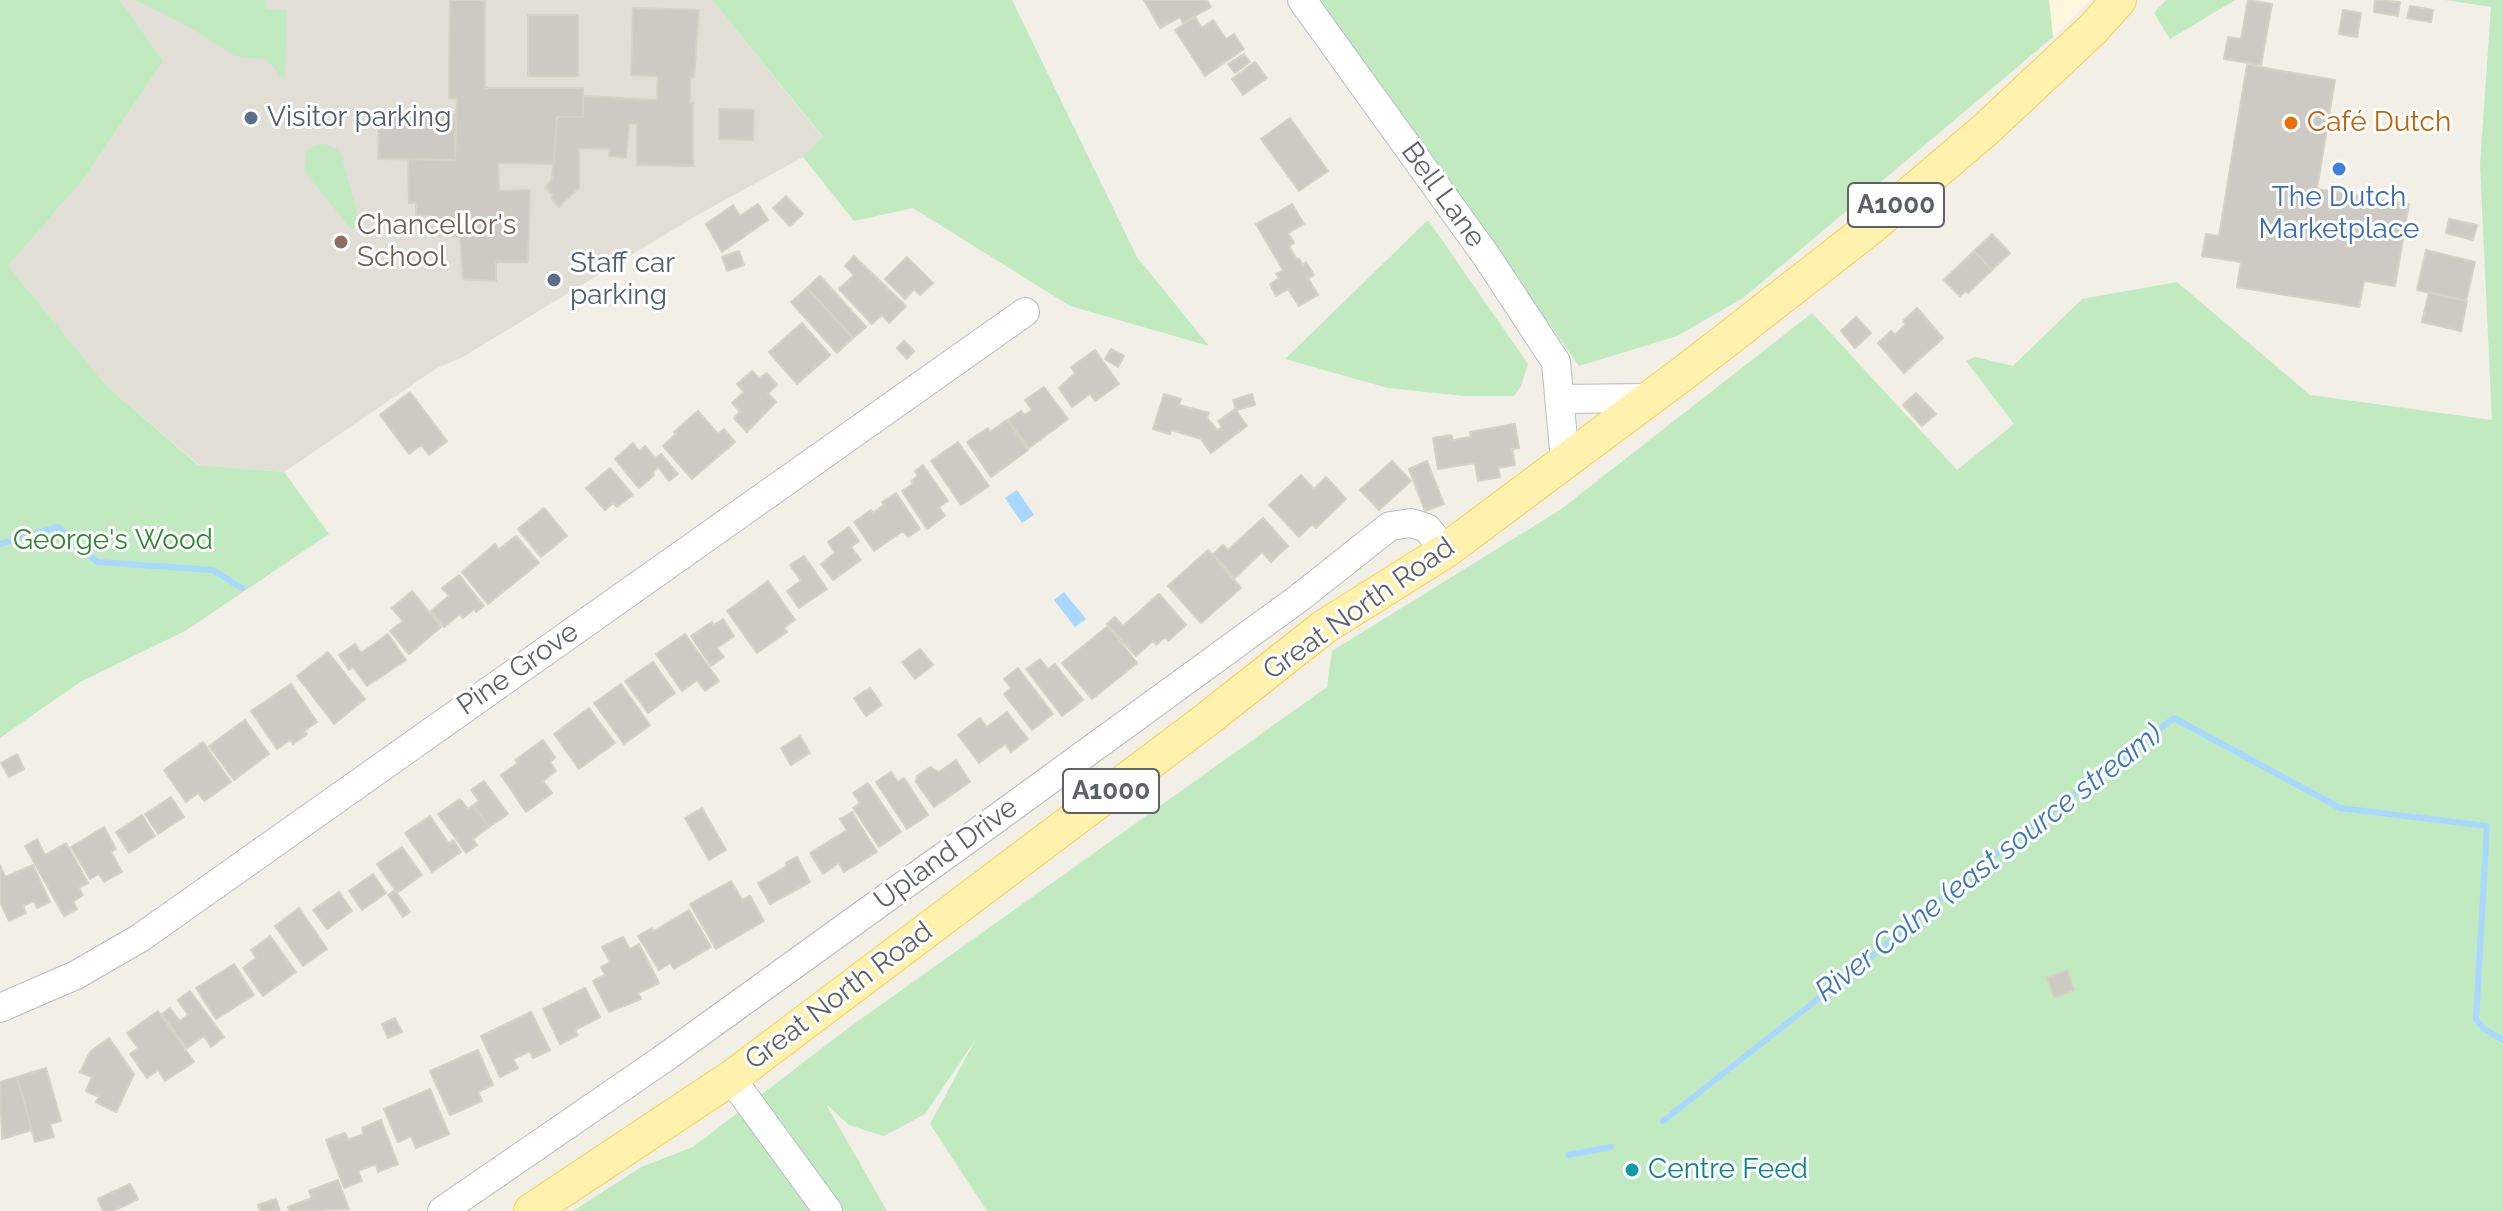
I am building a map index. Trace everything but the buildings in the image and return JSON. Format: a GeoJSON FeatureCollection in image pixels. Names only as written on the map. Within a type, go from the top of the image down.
{"type":"FeatureCollection","features":[{"type":"Feature","properties":{"kind":"main road","name":"Great North Road"},"geometry":{"type":"LineString","coordinates":[[531,1211],[731,1078],[1210,717],[1324,627],[1445,551],[1649,398],[1871,227],[1985,130],[2093,29],[2119,0]]}},
{"type":"Feature","properties":{"kind":"street","name":"Bell Lane"},"geometry":{"type":"LineString","coordinates":[[1302,0],[1487,257],[1556,362],[1565,461]]}},
{"type":"Feature","properties":{"kind":"street","name":"Pine Grove"},"geometry":{"type":"LineString","coordinates":[[0,1008],[76,975],[140,938],[1025,312]]}},
{"type":"Feature","properties":{"kind":"street"},"geometry":{"type":"LineString","coordinates":[[1560,399],[1649,398]]}},
{"type":"Feature","properties":{"kind":"street","name":"Upland Drive"},"geometry":{"type":"LineString","coordinates":[[442,1211],[663,1059],[993,821],[1299,598],[1390,526],[1411,523],[1427,528],[1445,551]]}},
{"type":"Feature","properties":{"kind":"street"},"geometry":{"type":"LineString","coordinates":[[731,1078],[828,1211]]}},
{"type":"Feature","properties":{"kind":"shaded area","name":"Chancellor's School"},"geometry":{"type":"Polygon","coordinates":[[[120,0],[712,0],[823,138],[803,157],[694,217],[461,358],[437,368],[284,472],[199,465],[107,386],[8,266],[83,180],[163,61],[120,0]]]}},
{"type":"Feature","properties":{"kind":"shaded area"},"geometry":{"type":"Polygon","coordinates":[[[2049,0],[2090,0],[2053,37],[2049,0]]]}},
{"type":"Feature","properties":{"kind":"green space","name":"George's Wood"},"geometry":{"type":"Polygon","coordinates":[[[0,0],[120,0],[163,61],[83,180],[8,266],[107,386],[198,465],[284,472],[329,534],[185,631],[80,682],[0,738],[0,0]]]}},
{"type":"Feature","properties":{"kind":"green space"},"geometry":{"type":"Polygon","coordinates":[[[135,0],[266,0],[266,9],[287,10],[285,80],[267,60],[235,56],[189,27],[135,0]]]}},
{"type":"Feature","properties":{"kind":"green space"},"geometry":{"type":"Polygon","coordinates":[[[712,0],[1012,0],[1137,257],[1209,346],[1070,306],[913,208],[854,221],[803,157],[823,137],[712,0]]]}},
{"type":"Feature","properties":{"kind":"green space"},"geometry":{"type":"Polygon","coordinates":[[[1320,0],[2049,0],[2053,37],[1743,298],[1677,336],[1579,366],[1320,0]]]}},
{"type":"Feature","properties":{"kind":"green space"},"geometry":{"type":"Polygon","coordinates":[[[2166,0],[2235,0],[2170,39],[2154,13],[2166,0]]]}},
{"type":"Feature","properties":{"kind":"green space"},"geometry":{"type":"Polygon","coordinates":[[[2445,0],[2503,0],[2503,1211],[987,1211],[930,1124],[976,1039],[925,1114],[884,1136],[849,1125],[826,1104],[887,1211],[573,1211],[641,1167],[693,1147],[847,1029],[1327,687],[1332,651],[1560,510],[1812,313],[1957,470],[2014,424],[1966,361],[1975,357],[2013,366],[2082,299],[2177,282],[2310,395],[2492,420],[2480,165],[2491,7],[2445,0]]]}},
{"type":"Feature","properties":{"kind":"green space"},"geometry":{"type":"Polygon","coordinates":[[[324,144],[338,149],[341,154],[361,227],[351,229],[304,171],[306,152],[324,144]]]}},
{"type":"Feature","properties":{"kind":"green space"},"geometry":{"type":"Polygon","coordinates":[[[1428,220],[1528,364],[1521,386],[1514,396],[1465,396],[1388,388],[1285,359],[1428,220]]]}},
{"type":"Feature","properties":{"kind":"water"},"geometry":{"type":"Polygon","coordinates":[[[1017,490],[1034,515],[1022,523],[1005,498],[1017,490]]]}},
{"type":"Feature","properties":{"kind":"water"},"geometry":{"type":"Polygon","coordinates":[[[1064,592],[1086,619],[1075,627],[1054,600],[1064,592]]]}},
{"type":"Feature","properties":{"kind":"waterway"},"geometry":{"type":"LineString","coordinates":[[0,544],[58,527],[97,562],[213,570],[242,588]]}},
{"type":"Feature","properties":{"kind":"waterway","name":"River Colne (east source stream)"},"geometry":{"type":"LineString","coordinates":[[1663,1121],[1866,961],[1967,876],[2174,718],[2340,808],[2487,826],[2476,1019],[2483,1028],[2503,1040]]}},
{"type":"Feature","properties":{"kind":"waterway","name":"River Colne (east source stream)"},"geometry":{"type":"LineString","coordinates":[[1568,1155],[1611,1147]]}},
{"type":"Feature","properties":{"kind":"place","name":"Visitor parking"},"geometry":{"type":"Point","coordinates":[251,118]}},
{"type":"Feature","properties":{"kind":"place","name":"Café Dutch"},"geometry":{"type":"Point","coordinates":[2291,123]}},
{"type":"Feature","properties":{"kind":"place","name":"The Dutch Marketplace"},"geometry":{"type":"Point","coordinates":[2339,169]}},
{"type":"Feature","properties":{"kind":"place","name":"Chancellor's School"},"geometry":{"type":"Point","coordinates":[341,242]}},
{"type":"Feature","properties":{"kind":"place","name":"Staff car parking"},"geometry":{"type":"Point","coordinates":[554,280]}},
{"type":"Feature","properties":{"kind":"place","name":"Centre Feed"},"geometry":{"type":"Point","coordinates":[1632,1170]}}]}
